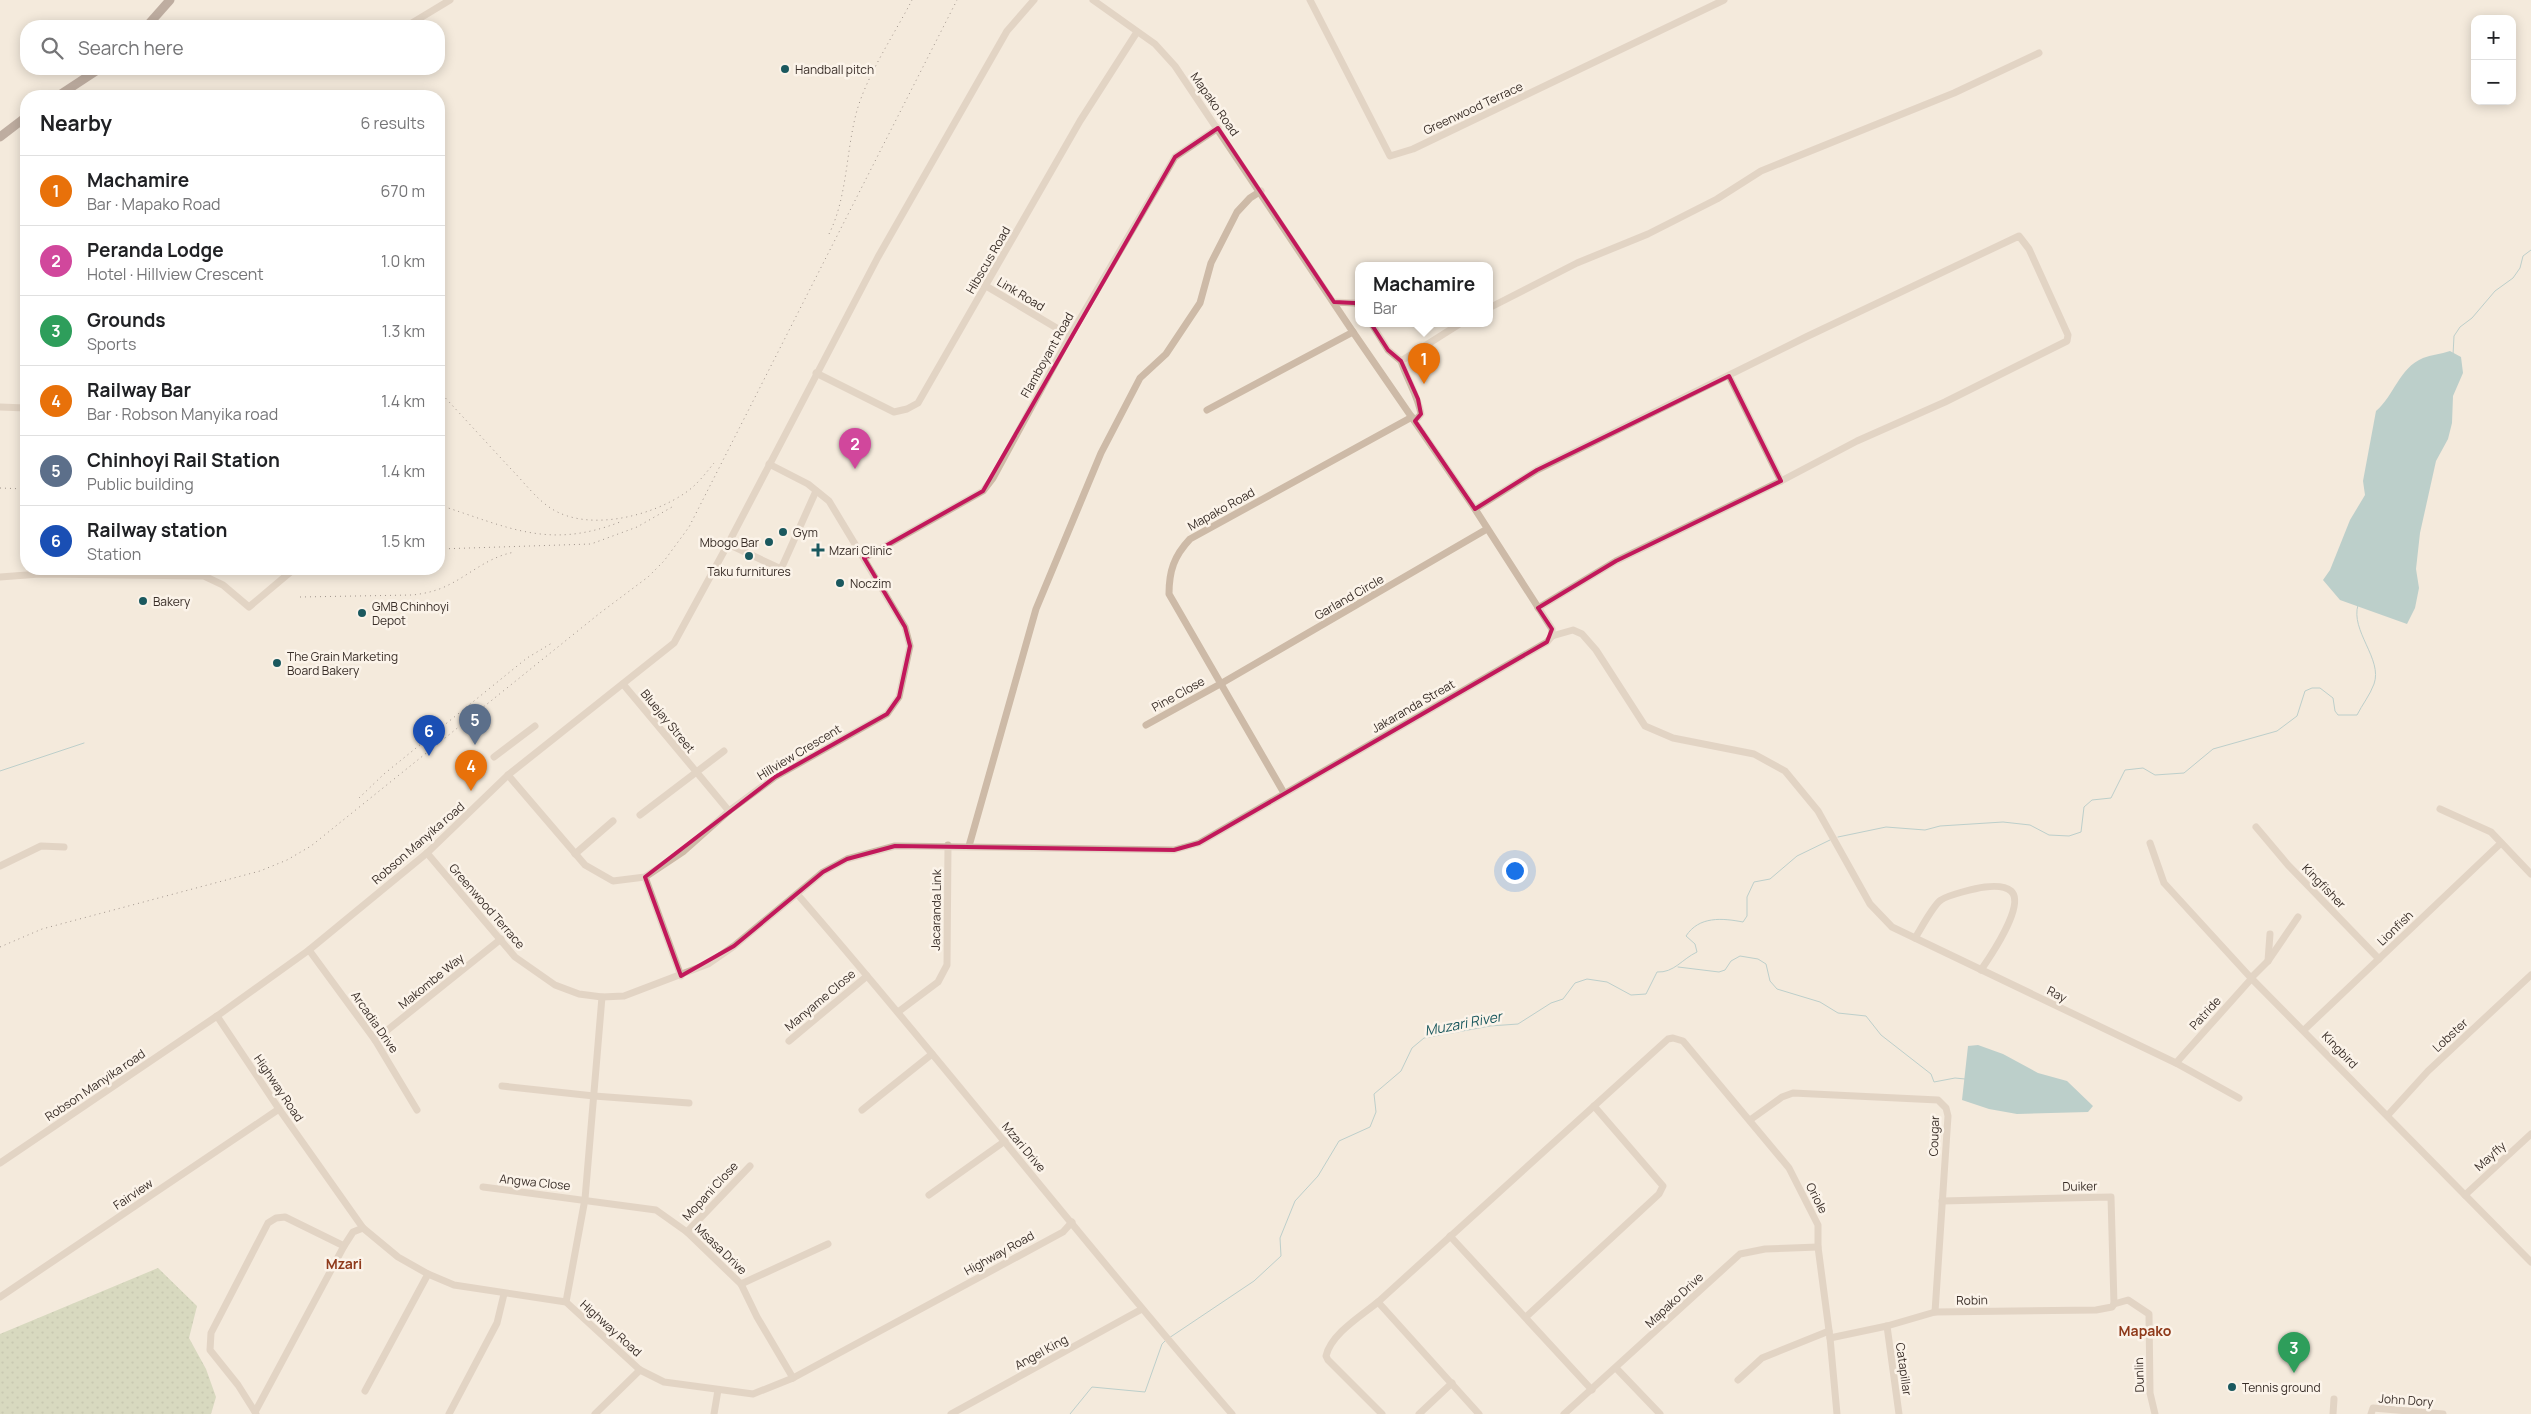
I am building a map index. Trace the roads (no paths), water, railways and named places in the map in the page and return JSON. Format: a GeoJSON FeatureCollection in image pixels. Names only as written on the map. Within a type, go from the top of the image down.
{"type":"FeatureCollection","features":[{"type":"Feature","properties":{"kind":"main road"},"geometry":{"type":"LineString","coordinates":[[152,20],[170,0]]}},
{"type":"Feature","properties":{"kind":"main road"},"geometry":{"type":"LineString","coordinates":[[67,90],[90,75]]}},
{"type":"Feature","properties":{"kind":"main road"},"geometry":{"type":"LineString","coordinates":[[0,136],[20,122]]}},
{"type":"Feature","properties":{"kind":"street"},"geometry":{"type":"LineString","coordinates":[[417,20],[450,0]]}},
{"type":"Feature","properties":{"kind":"street","name":"Robson Manyika road"},"geometry":{"type":"LineString","coordinates":[[0,1163],[217,1016],[309,950],[427,853],[508,775],[674,643],[878,257],[1007,31],[1034,0]]}},
{"type":"Feature","properties":{"kind":"street","name":"Mapako Road"},"geometry":{"type":"LineString","coordinates":[[1093,0],[1155,44],[1175,66],[1261,191],[1353,332],[1475,509],[1552,629],[1552,636]]}},
{"type":"Feature","properties":{"kind":"street","name":"Greenwood Terrace"},"geometry":{"type":"LineString","coordinates":[[1310,0],[1390,156],[1413,149],[1724,0]]}},
{"type":"Feature","properties":{"kind":"street","name":"Hibscus Road"},"geometry":{"type":"LineString","coordinates":[[816,373],[894,412],[907,410],[918,402],[1080,121],[1137,32]]}},
{"type":"Feature","properties":{"kind":"street"},"geometry":{"type":"LineString","coordinates":[[1493,306],[1577,263],[1648,234],[1717,199],[1761,172],[1954,93],[2039,53]]}},
{"type":"Feature","properties":{"kind":"street","name":"Flamboyant Road"},"geometry":{"type":"LineString","coordinates":[[864,558],[983,491],[993,478],[1070,336],[1175,157],[1218,128]]}},
{"type":"Feature","properties":{"kind":"street"},"geometry":{"type":"LineString","coordinates":[[969,846],[1036,609],[1101,453],[1140,378],[1166,354],[1200,303],[1211,263],[1237,212],[1250,198],[1261,191]]}},
{"type":"Feature","properties":{"kind":"street"},"geometry":{"type":"LineString","coordinates":[[1475,509],[1537,470],[1808,336],[2019,236],[2030,248],[2068,335],[2067,341],[1945,402],[1857,441],[1781,481],[1616,561],[1538,608]]}},
{"type":"Feature","properties":{"kind":"street","name":"Link Road"},"geometry":{"type":"LineString","coordinates":[[986,286],[1070,336]]}},
{"type":"Feature","properties":{"kind":"street"},"geometry":{"type":"LineString","coordinates":[[1334,302],[1355,303]]}},
{"type":"Feature","properties":{"kind":"street"},"geometry":{"type":"LineString","coordinates":[[1374,327],[1388,350],[1402,361],[1408,381],[1418,399],[1421,414],[1413,419]]}},
{"type":"Feature","properties":{"kind":"street"},"geometry":{"type":"LineString","coordinates":[[1402,361],[1456,327]]}},
{"type":"Feature","properties":{"kind":"street"},"geometry":{"type":"LineString","coordinates":[[1208,410],[1353,332]]}},
{"type":"Feature","properties":{"kind":"street"},"geometry":{"type":"LineString","coordinates":[[1729,376],[1781,481]]}},
{"type":"Feature","properties":{"kind":"street"},"geometry":{"type":"LineString","coordinates":[[0,407],[20,408]]}},
{"type":"Feature","properties":{"kind":"street","name":"Mapako Road"},"geometry":{"type":"LineString","coordinates":[[1284,793],[1169,594],[1169,576],[1177,553],[1190,539],[1413,419]]}},
{"type":"Feature","properties":{"kind":"street","name":"Hillview Crescent"},"geometry":{"type":"LineString","coordinates":[[508,775],[585,865],[613,881],[645,878],[684,851],[728,811],[775,777],[887,714],[899,697],[910,646],[905,627],[828,501],[808,484],[769,464]]}},
{"type":"Feature","properties":{"kind":"street"},"geometry":{"type":"LineString","coordinates":[[728,544],[781,569],[816,491]]}},
{"type":"Feature","properties":{"kind":"street","name":"Garland Circle"},"geometry":{"type":"LineString","coordinates":[[1222,683],[1487,529]]}},
{"type":"Feature","properties":{"kind":"street"},"geometry":{"type":"LineString","coordinates":[[0,577],[27,575]]}},
{"type":"Feature","properties":{"kind":"street"},"geometry":{"type":"LineString","coordinates":[[122,575],[204,576],[223,584],[249,607],[287,575]]}},
{"type":"Feature","properties":{"kind":"street","name":"Ray"},"geometry":{"type":"LineString","coordinates":[[1552,636],[1573,630],[1582,634],[1596,650],[1645,726],[1673,738],[1754,754],[1785,771],[1818,812],[1870,904],[1892,927],[2176,1063],[2239,1098]]}},
{"type":"Feature","properties":{"kind":"street","name":"Jakaranda Streat"},"geometry":{"type":"LineString","coordinates":[[969,846],[1174,850],[1199,843],[1548,642],[1552,636]]}},
{"type":"Feature","properties":{"kind":"street","name":"Pine Close"},"geometry":{"type":"LineString","coordinates":[[1146,725],[1222,683]]}},
{"type":"Feature","properties":{"kind":"street","name":"Bluejay Street"},"geometry":{"type":"LineString","coordinates":[[623,684],[728,811]]}},
{"type":"Feature","properties":{"kind":"street"},"geometry":{"type":"LineString","coordinates":[[494,757],[536,726]]}},
{"type":"Feature","properties":{"kind":"street"},"geometry":{"type":"LineString","coordinates":[[640,815],[724,751]]}},
{"type":"Feature","properties":{"kind":"street"},"geometry":{"type":"LineString","coordinates":[[2440,809],[2491,832],[2531,874]]}},
{"type":"Feature","properties":{"kind":"street"},"geometry":{"type":"LineString","coordinates":[[575,854],[613,821]]}},
{"type":"Feature","properties":{"kind":"street","name":"Kingfisher"},"geometry":{"type":"LineString","coordinates":[[2256,827],[2288,864],[2379,959]]}},
{"type":"Feature","properties":{"kind":"street","name":"Kingbird"},"geometry":{"type":"LineString","coordinates":[[2150,843],[2164,883],[2251,978],[2531,1262]]}},
{"type":"Feature","properties":{"kind":"street","name":"Lionfish"},"geometry":{"type":"LineString","coordinates":[[2304,1030],[2500,843]]}},
{"type":"Feature","properties":{"kind":"street","name":"Jacaranda Link"},"geometry":{"type":"LineString","coordinates":[[898,1012],[938,982],[946,965],[948,845]]}},
{"type":"Feature","properties":{"kind":"street"},"geometry":{"type":"LineString","coordinates":[[0,866],[31,849],[41,846],[64,847]]}},
{"type":"Feature","properties":{"kind":"street","name":"Greenwood Terrace"},"geometry":{"type":"LineString","coordinates":[[427,853],[514,957],[555,985],[579,994],[602,997],[624,996],[681,976],[708,964],[734,946],[798,895],[823,872],[847,859],[895,846],[969,846]]}},
{"type":"Feature","properties":{"kind":"street"},"geometry":{"type":"LineString","coordinates":[[645,878],[681,976]]}},
{"type":"Feature","properties":{"kind":"street"},"geometry":{"type":"LineString","coordinates":[[1915,938],[1940,900],[1980,888],[1999,886],[2010,890],[2014,896],[2014,907],[2004,932],[1981,970]]}},
{"type":"Feature","properties":{"kind":"street","name":"Mzari Drive"},"geometry":{"type":"LineString","coordinates":[[798,895],[898,1012],[1173,1347],[1232,1414]]}},
{"type":"Feature","properties":{"kind":"street","name":"Patride"},"geometry":{"type":"LineString","coordinates":[[2176,1063],[2268,961],[2298,916]]}},
{"type":"Feature","properties":{"kind":"street"},"geometry":{"type":"LineString","coordinates":[[2268,961],[2270,934]]}},
{"type":"Feature","properties":{"kind":"street","name":"Makombe Way"},"geometry":{"type":"LineString","coordinates":[[376,1040],[500,939]]}},
{"type":"Feature","properties":{"kind":"street","name":"Arcadia Drive"},"geometry":{"type":"LineString","coordinates":[[309,950],[376,1040],[417,1110]]}},
{"type":"Feature","properties":{"kind":"street","name":"Lobster"},"geometry":{"type":"LineString","coordinates":[[2388,1115],[2428,1071],[2531,975]]}},
{"type":"Feature","properties":{"kind":"street","name":"Manyame Close"},"geometry":{"type":"LineString","coordinates":[[789,1041],[866,976]]}},
{"type":"Feature","properties":{"kind":"street"},"geometry":{"type":"LineString","coordinates":[[566,1302],[585,1199],[602,997]]}},
{"type":"Feature","properties":{"kind":"street","name":"Highway Road"},"geometry":{"type":"LineString","coordinates":[[217,1016],[279,1109],[363,1228],[398,1257],[428,1274],[454,1285],[566,1302],[640,1370],[664,1382],[753,1394],[793,1378],[1062,1232],[1072,1222]]}},
{"type":"Feature","properties":{"kind":"street","name":"Oriole"},"geometry":{"type":"LineString","coordinates":[[1594,1106],[1668,1039],[1673,1038],[1683,1041],[1789,1168],[1818,1225],[1818,1247],[1830,1334],[1837,1414]]}},
{"type":"Feature","properties":{"kind":"street"},"geometry":{"type":"LineString","coordinates":[[862,1110],[932,1054]]}},
{"type":"Feature","properties":{"kind":"street"},"geometry":{"type":"LineString","coordinates":[[502,1086],[594,1096],[689,1102]]}},
{"type":"Feature","properties":{"kind":"street","name":"Cougar"},"geometry":{"type":"LineString","coordinates":[[1750,1120],[1782,1097],[1793,1093],[1938,1100],[1946,1108],[1948,1116],[1935,1312]]}},
{"type":"Feature","properties":{"kind":"street"},"geometry":{"type":"LineString","coordinates":[[1382,1414],[1326,1356],[1328,1348],[1346,1328],[1378,1302],[1594,1106],[1663,1186],[1659,1194],[1526,1317]]}},
{"type":"Feature","properties":{"kind":"street","name":"Fairview"},"geometry":{"type":"LineString","coordinates":[[0,1297],[279,1109]]}},
{"type":"Feature","properties":{"kind":"street","name":"Mayfly"},"geometry":{"type":"LineString","coordinates":[[2465,1195],[2531,1134]]}},
{"type":"Feature","properties":{"kind":"street"},"geometry":{"type":"LineString","coordinates":[[929,1195],[1005,1141]]}},
{"type":"Feature","properties":{"kind":"street","name":"Mopani Close"},"geometry":{"type":"LineString","coordinates":[[687,1232],[750,1166]]}},
{"type":"Feature","properties":{"kind":"street","name":"Angwa Close"},"geometry":{"type":"LineString","coordinates":[[483,1187],[585,1199]]}},
{"type":"Feature","properties":{"kind":"street","name":"Duiker"},"geometry":{"type":"LineString","coordinates":[[1942,1201],[2110,1197],[2114,1304]]}},
{"type":"Feature","properties":{"kind":"street","name":"Msasa Drive"},"geometry":{"type":"LineString","coordinates":[[585,1199],[656,1210],[687,1232],[741,1284],[757,1317],[793,1378]]}},
{"type":"Feature","properties":{"kind":"street"},"geometry":{"type":"LineString","coordinates":[[255,1413],[238,1384],[210,1350],[211,1333],[268,1223],[276,1218],[284,1217],[344,1246]]}},
{"type":"Feature","properties":{"kind":"street"},"geometry":{"type":"LineString","coordinates":[[255,1413],[344,1246],[353,1232],[363,1228]]}},
{"type":"Feature","properties":{"kind":"street"},"geometry":{"type":"LineString","coordinates":[[1450,1236],[1592,1390]]}},
{"type":"Feature","properties":{"kind":"street"},"geometry":{"type":"LineString","coordinates":[[741,1284],[828,1244]]}},
{"type":"Feature","properties":{"kind":"street","name":"Mapako Drive"},"geometry":{"type":"LineString","coordinates":[[1564,1414],[1740,1254],[1766,1249],[1818,1247]]}},
{"type":"Feature","properties":{"kind":"street"},"geometry":{"type":"LineString","coordinates":[[364,1390],[428,1274]]}},
{"type":"Feature","properties":{"kind":"street"},"geometry":{"type":"LineString","coordinates":[[448,1414],[497,1323],[504,1294]]}},
{"type":"Feature","properties":{"kind":"street","name":"Dunlin"},"geometry":{"type":"LineString","coordinates":[[2114,1304],[2128,1300],[2149,1314],[2150,1393],[2155,1414]]}},
{"type":"Feature","properties":{"kind":"street"},"geometry":{"type":"LineString","coordinates":[[1378,1302],[1479,1414]]}},
{"type":"Feature","properties":{"kind":"street","name":"Robin"},"geometry":{"type":"LineString","coordinates":[[1738,1380],[1762,1358],[1830,1334],[1887,1326],[1935,1312],[2096,1310],[2112,1307],[2114,1304]]}},
{"type":"Feature","properties":{"kind":"street","name":"Angel King"},"geometry":{"type":"LineString","coordinates":[[950,1414],[1142,1309]]}},
{"type":"Feature","properties":{"kind":"street","name":"Catapillar"},"geometry":{"type":"LineString","coordinates":[[1887,1326],[1900,1414]]}},
{"type":"Feature","properties":{"kind":"street"},"geometry":{"type":"LineString","coordinates":[[1616,1368],[1660,1414]]}},
{"type":"Feature","properties":{"kind":"street"},"geometry":{"type":"LineString","coordinates":[[596,1414],[640,1370]]}},
{"type":"Feature","properties":{"kind":"street"},"geometry":{"type":"LineString","coordinates":[[1419,1414],[1452,1383]]}},
{"type":"Feature","properties":{"kind":"street"},"geometry":{"type":"LineString","coordinates":[[714,1414],[718,1390]]}},
{"type":"Feature","properties":{"kind":"street"},"geometry":{"type":"LineString","coordinates":[[2333,1414],[2334,1398]]}},
{"type":"Feature","properties":{"kind":"street","name":"John Dory"},"geometry":{"type":"LineString","coordinates":[[2372,1414],[2373,1408],[2442,1414]]}},
{"type":"Feature","properties":{"kind":"water"},"geometry":{"type":"Polygon","coordinates":[[[2450,351],[2461,357],[2463,373],[2453,396],[2452,423],[2448,439],[2436,461],[2420,533],[2416,569],[2419,588],[2415,608],[2407,624],[2340,600],[2323,580],[2330,570],[2350,520],[2365,495],[2363,481],[2376,411],[2388,398],[2402,375],[2415,363],[2423,358],[2450,351]]]}},
{"type":"Feature","properties":{"kind":"water"},"geometry":{"type":"Polygon","coordinates":[[[1978,1045],[2003,1054],[2038,1073],[2067,1081],[2093,1106],[2088,1112],[2017,1114],[1989,1109],[1962,1100],[1968,1046],[1978,1045]]]}},
{"type":"Feature","properties":{"kind":"waterway"},"geometry":{"type":"LineString","coordinates":[[2453,355],[2454,336],[2460,327],[2472,318],[2495,291],[2513,278],[2520,268],[2523,256],[2531,250]]}},
{"type":"Feature","properties":{"kind":"waterway"},"geometry":{"type":"LineString","coordinates":[[1838,837],[1886,827],[1925,830],[1940,826],[2003,822],[2030,825],[2049,835],[2069,836],[2081,832],[2084,807],[2092,800],[2111,798],[2125,770],[2143,768],[2155,775],[2184,773],[2213,749],[2277,731],[2297,716],[2305,691],[2312,688],[2320,688],[2333,698],[2335,711],[2338,715],[2357,715],[2374,684],[2376,674],[2371,655],[2358,625],[2358,605]]}},
{"type":"Feature","properties":{"kind":"waterway"},"geometry":{"type":"LineString","coordinates":[[0,771],[84,743]]}},
{"type":"Feature","properties":{"kind":"waterway","name":"Muzari River"},"geometry":{"type":"LineString","coordinates":[[1169,1338],[1254,1281],[1281,1256],[1280,1238],[1295,1201],[1318,1176],[1339,1141],[1370,1127],[1376,1112],[1374,1094],[1401,1071],[1412,1048],[1424,1038],[1490,1026],[1518,1024],[1551,1003],[1563,999],[1575,983],[1587,979],[1607,982],[1631,995],[1646,994],[1657,972],[1673,968],[1697,952],[1695,944],[1686,936],[1691,929],[1704,922],[1719,919],[1743,922],[1747,916],[1747,897],[1754,882],[1770,879],[1797,856],[1830,840]]}},
{"type":"Feature","properties":{"kind":"waterway"},"geometry":{"type":"LineString","coordinates":[[1678,967],[1719,972],[1725,970],[1731,961],[1740,956],[1758,959],[1766,964],[1770,981],[1777,989],[1820,1002],[1838,1013],[1866,1016],[1881,1035],[1931,1074],[1934,1082],[1955,1078],[1965,1079]]}},
{"type":"Feature","properties":{"kind":"waterway","name":"Muzari River"},"geometry":{"type":"LineString","coordinates":[[1070,1414],[1092,1387],[1145,1392],[1162,1344],[1166,1340]]}},
{"type":"Feature","properties":{"kind":"railway"},"geometry":{"type":"LineString","coordinates":[[829,234],[843,190],[856,114],[866,85],[912,0]]}},
{"type":"Feature","properties":{"kind":"railway"},"geometry":{"type":"LineString","coordinates":[[0,947],[42,929],[260,871],[287,860],[311,846],[600,613],[648,577],[664,561],[689,527],[957,0]]}},
{"type":"Feature","properties":{"kind":"railway"},"geometry":{"type":"LineString","coordinates":[[445,398],[535,495],[552,509],[567,516],[602,520],[620,518],[656,508],[689,490],[714,463]]}},
{"type":"Feature","properties":{"kind":"railway"},"geometry":{"type":"LineString","coordinates":[[0,488],[20,489]]}},
{"type":"Feature","properties":{"kind":"railway"},"geometry":{"type":"LineString","coordinates":[[445,507],[508,527],[549,535],[594,530],[620,522]]}},
{"type":"Feature","properties":{"kind":"railway"},"geometry":{"type":"LineString","coordinates":[[445,549],[591,544],[637,527],[672,507]]}},
{"type":"Feature","properties":{"kind":"railway"},"geometry":{"type":"LineString","coordinates":[[300,597],[412,595],[427,593],[451,584],[495,558],[515,552]]}},
{"type":"Feature","properties":{"kind":"railway"},"geometry":{"type":"LineString","coordinates":[[359,798],[384,774],[527,658],[552,643]]}},
{"type":"Feature","properties":{"kind":"place","name":"Handball pitch"},"geometry":{"type":"Point","coordinates":[785,69]}},
{"type":"Feature","properties":{"kind":"place","name":"Machamire"},"geometry":{"type":"Point","coordinates":[1424,384]}},
{"type":"Feature","properties":{"kind":"place","name":"Peranda Lodge"},"geometry":{"type":"Point","coordinates":[855,469]}},
{"type":"Feature","properties":{"kind":"place","name":"Gym"},"geometry":{"type":"Point","coordinates":[783,532]}},
{"type":"Feature","properties":{"kind":"place","name":"Mbogo Bar"},"geometry":{"type":"Point","coordinates":[769,542]}},
{"type":"Feature","properties":{"kind":"place","name":"Mzari Clinic"},"geometry":{"type":"Point","coordinates":[818,550]}},
{"type":"Feature","properties":{"kind":"place","name":"Taku furnitures"},"geometry":{"type":"Point","coordinates":[749,556]}},
{"type":"Feature","properties":{"kind":"place","name":"Noczim"},"geometry":{"type":"Point","coordinates":[840,583]}},
{"type":"Feature","properties":{"kind":"place","name":"Bakery"},"geometry":{"type":"Point","coordinates":[143,601]}},
{"type":"Feature","properties":{"kind":"place","name":"GMB Chinhoyi Depot"},"geometry":{"type":"Point","coordinates":[362,613]}},
{"type":"Feature","properties":{"kind":"place","name":"The Grain Marketing Board Bakery"},"geometry":{"type":"Point","coordinates":[277,663]}},
{"type":"Feature","properties":{"kind":"place","name":"Chinhoyi Rail Station"},"geometry":{"type":"Point","coordinates":[475,745]}},
{"type":"Feature","properties":{"kind":"place","name":"Railway station"},"geometry":{"type":"Point","coordinates":[429,756]}},
{"type":"Feature","properties":{"kind":"place","name":"Railway Bar"},"geometry":{"type":"Point","coordinates":[471,791]}},
{"type":"Feature","properties":{"kind":"place","name":"Grounds"},"geometry":{"type":"Point","coordinates":[2294,1373]}},
{"type":"Feature","properties":{"kind":"place","name":"Tennis ground"},"geometry":{"type":"Point","coordinates":[2232,1387]}},
{"type":"Feature","properties":{"kind":"district","name":"Mzari"},"geometry":{"type":"Point","coordinates":[344,1263]}},
{"type":"Feature","properties":{"kind":"district","name":"Mapako"},"geometry":{"type":"Point","coordinates":[2145,1330]}}]}
